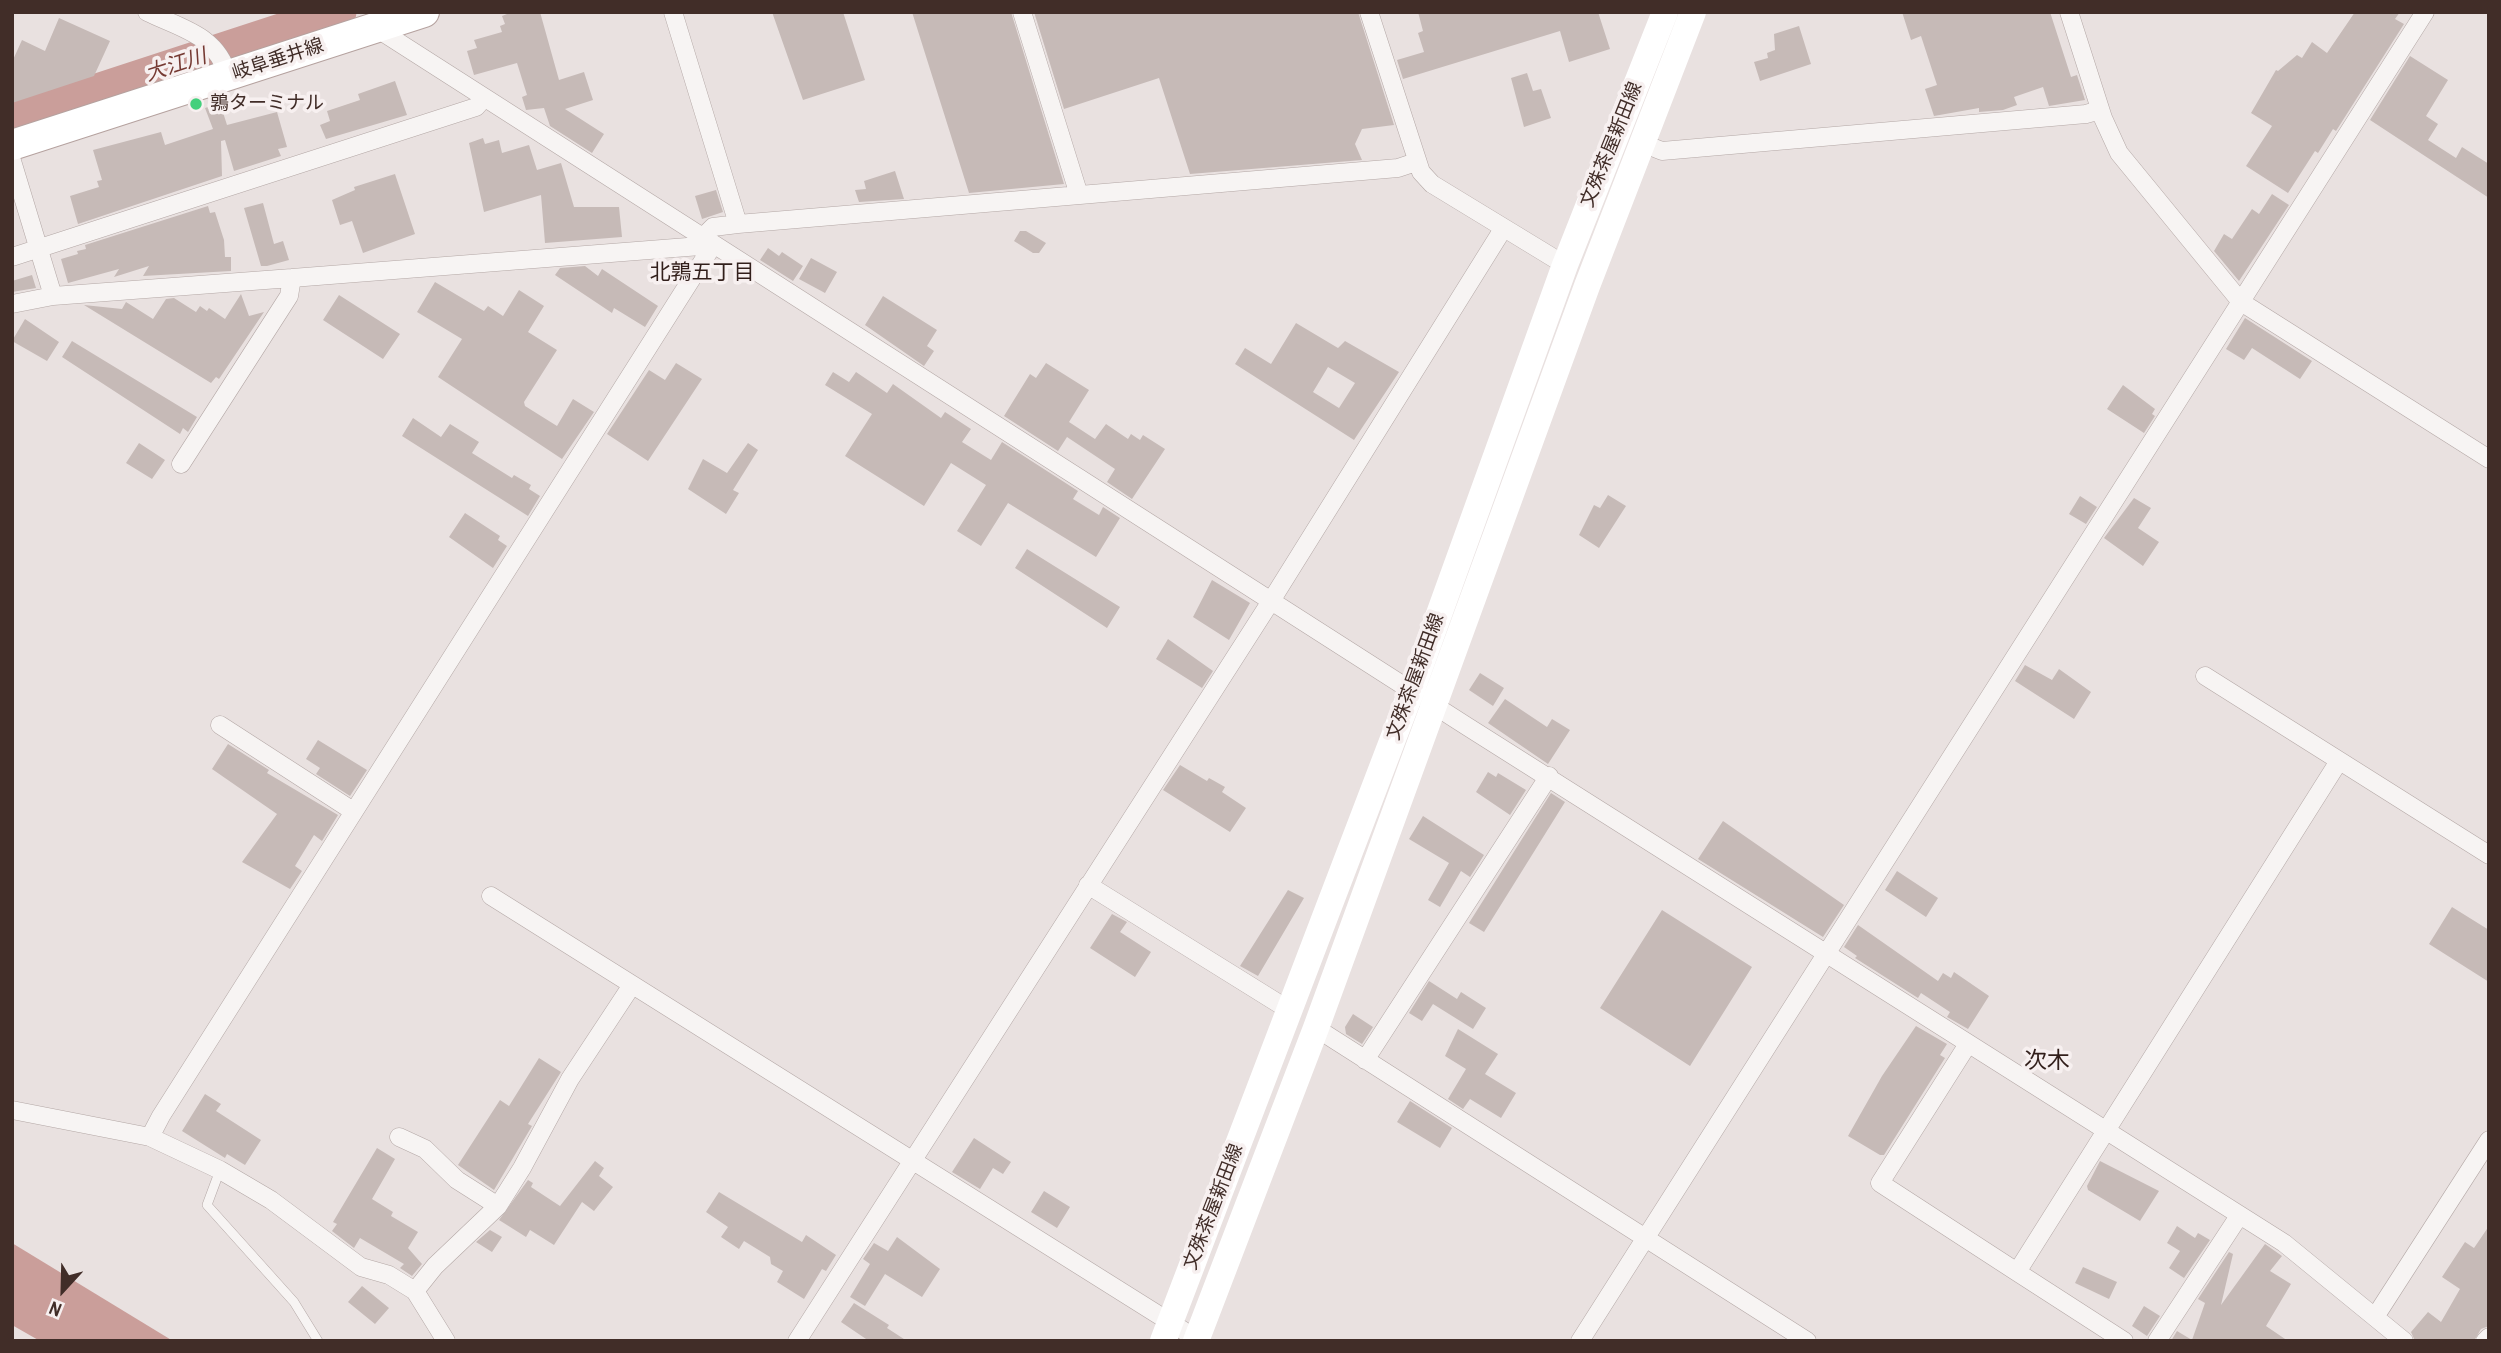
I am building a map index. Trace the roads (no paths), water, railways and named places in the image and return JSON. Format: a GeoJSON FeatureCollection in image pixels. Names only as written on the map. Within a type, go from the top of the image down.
{"type":"FeatureCollection","features":[{"type":"Feature","properties":{"kind":"main road","name":"岐阜垂井線"},"geometry":{"type":"LineString","coordinates":[[12,145],[226,69],[424,12]]}},
{"type":"Feature","properties":{"kind":"main road","name":"文殊茶屋新田線"},"geometry":{"type":"LineString","coordinates":[[1197,1340],[1316,1028],[1422,696],[1565,265],[1665,12]]}},
{"type":"Feature","properties":{"kind":"main road","name":"文殊茶屋新田線"},"geometry":{"type":"LineString","coordinates":[[1166,1332],[1289,1010],[1422,696],[1693,12]]}},
{"type":"Feature","properties":{"kind":"street"},"geometry":{"type":"LineString","coordinates":[[147,12],[210,42],[226,69]]}},
{"type":"Feature","properties":{"kind":"street"},"geometry":{"type":"LineString","coordinates":[[673,12],[738,224]]}},
{"type":"Feature","properties":{"kind":"street"},"geometry":{"type":"LineString","coordinates":[[1022,12],[1079,195]]}},
{"type":"Feature","properties":{"kind":"street"},"geometry":{"type":"LineString","coordinates":[[1369,12],[1423,172]]}},
{"type":"Feature","properties":{"kind":"street"},"geometry":{"type":"LineString","coordinates":[[2069,12],[2103,119],[2119,153],[2241,302],[2489,459]]}},
{"type":"Feature","properties":{"kind":"street"},"geometry":{"type":"LineString","coordinates":[[1580,1341],[2425,12]]}},
{"type":"Feature","properties":{"kind":"street"},"geometry":{"type":"LineString","coordinates":[[380,26],[387,35],[707,242],[2284,1243],[2404,1341]]}},
{"type":"Feature","properties":{"kind":"street"},"geometry":{"type":"LineString","coordinates":[[12,257],[476,107],[484,98]]}},
{"type":"Feature","properties":{"kind":"street"},"geometry":{"type":"LineString","coordinates":[[1642,143],[1662,150],[2086,114],[2103,119]]}},
{"type":"Feature","properties":{"kind":"street"},"geometry":{"type":"LineString","coordinates":[[12,161],[53,296]]}},
{"type":"Feature","properties":{"kind":"street"},"geometry":{"type":"LineString","coordinates":[[150,1138],[160,1116],[707,242],[713,227],[1398,168],[1423,172],[1503,229],[1565,265]]}},
{"type":"Feature","properties":{"kind":"street"},"geometry":{"type":"LineString","coordinates":[[797,1341],[1271,601],[1503,229]]}},
{"type":"Feature","properties":{"kind":"street"},"geometry":{"type":"LineString","coordinates":[[12,304],[53,296],[707,242]]}},
{"type":"Feature","properties":{"kind":"street"},"geometry":{"type":"LineString","coordinates":[[181,464],[289,296],[292,278]]}},
{"type":"Feature","properties":{"kind":"street"},"geometry":{"type":"LineString","coordinates":[[2205,676],[2489,855]]}},
{"type":"Feature","properties":{"kind":"street"},"geometry":{"type":"LineString","coordinates":[[220,725],[353,811]]}},
{"type":"Feature","properties":{"kind":"street"},"geometry":{"type":"LineString","coordinates":[[2017,1272],[2339,761]]}},
{"type":"Feature","properties":{"kind":"street"},"geometry":{"type":"LineString","coordinates":[[1365,1060],[1549,776]]}},
{"type":"Feature","properties":{"kind":"street"},"geometry":{"type":"LineString","coordinates":[[1088,885],[1289,1010]]}},
{"type":"Feature","properties":{"kind":"street"},"geometry":{"type":"LineString","coordinates":[[491,895],[911,1162],[1166,1332],[1197,1340]]}},
{"type":"Feature","properties":{"kind":"street"},"geometry":{"type":"LineString","coordinates":[[415,1290],[435,1266],[498,1206],[522,1168],[570,1079],[632,985]]}},
{"type":"Feature","properties":{"kind":"street"},"geometry":{"type":"LineString","coordinates":[[1316,1028],[1807,1341]]}},
{"type":"Feature","properties":{"kind":"street"},"geometry":{"type":"LineString","coordinates":[[1968,1044],[1880,1184],[2124,1341]]}},
{"type":"Feature","properties":{"kind":"street"},"geometry":{"type":"LineString","coordinates":[[12,1110],[150,1138],[220,1170],[271,1200],[361,1267],[389,1275],[415,1290],[446,1341]]}},
{"type":"Feature","properties":{"kind":"street"},"geometry":{"type":"LineString","coordinates":[[399,1137],[425,1149],[457,1180],[498,1206]]}},
{"type":"Feature","properties":{"kind":"street"},"geometry":{"type":"LineString","coordinates":[[2375,1317],[2489,1140]]}},
{"type":"Feature","properties":{"kind":"street"},"geometry":{"type":"LineString","coordinates":[[2157,1341],[2239,1216]]}},
{"type":"Feature","properties":{"kind":"street"},"geometry":{"type":"LineString","coordinates":[[2485,1341],[2489,1337]]}},
{"type":"Feature","properties":{"kind":"lane"},"geometry":{"type":"LineString","coordinates":[[220,1170],[207,1205],[294,1302],[318,1341]]}},
{"type":"Feature","properties":{"kind":"waterway","name":"大江川"},"geometry":{"type":"LineString","coordinates":[[12,119],[339,12]]}},
{"type":"Feature","properties":{"kind":"place","name":"鶉ターミナル"},"geometry":{"type":"Point","coordinates":[196,104]}},
{"type":"Feature","properties":{"kind":"district","name":"北鶉五丁目"},"geometry":{"type":"Point","coordinates":[702,273]}},
{"type":"Feature","properties":{"kind":"district","name":"次木"},"geometry":{"type":"Point","coordinates":[2047,1062]}}]}
